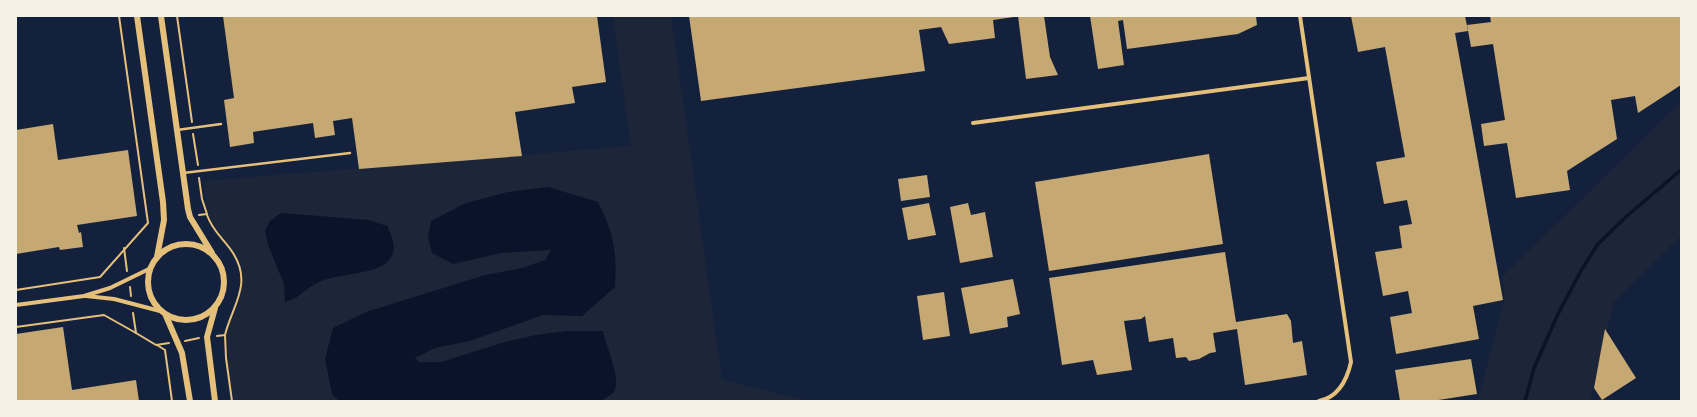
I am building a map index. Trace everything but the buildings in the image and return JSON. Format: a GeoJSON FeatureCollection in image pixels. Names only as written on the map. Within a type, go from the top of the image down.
{"type":"FeatureCollection","features":[{"type":"Feature","properties":{"kind":"street"},"geometry":{"type":"LineString","coordinates":[[137,16],[163,202],[164,220],[157,256],[149,270],[147,281],[148,292],[160,311],[166,316],[178,320],[192,320],[204,316],[215,308]]}},
{"type":"Feature","properties":{"kind":"street"},"geometry":{"type":"LineString","coordinates":[[161,16],[182,173],[190,217],[222,268],[224,274],[224,286],[221,298],[215,308],[208,337],[215,401]]}},
{"type":"Feature","properties":{"kind":"street"},"geometry":{"type":"LineString","coordinates":[[1300,16],[1350,357],[1348,374],[1340,389],[1330,398],[1319,401]]}},
{"type":"Feature","properties":{"kind":"street"},"geometry":{"type":"LineString","coordinates":[[973,123],[1309,78]]}},
{"type":"Feature","properties":{"kind":"street"},"geometry":{"type":"LineString","coordinates":[[157,256],[166,249],[178,244],[190,244],[201,247],[212,253]]}},
{"type":"Feature","properties":{"kind":"street"},"geometry":{"type":"LineString","coordinates":[[16,305],[84,296],[110,288],[149,270]]}},
{"type":"Feature","properties":{"kind":"street"},"geometry":{"type":"LineString","coordinates":[[84,296],[114,299],[160,311]]}},
{"type":"Feature","properties":{"kind":"street"},"geometry":{"type":"LineString","coordinates":[[166,316],[182,353],[190,401]]}},
{"type":"Feature","properties":{"kind":"lane"},"geometry":{"type":"LineString","coordinates":[[176,130],[221,124]]}},
{"type":"Feature","properties":{"kind":"lane"},"geometry":{"type":"LineString","coordinates":[[182,173],[350,153]]}},
{"type":"Feature","properties":{"kind":"path"},"geometry":{"type":"LineString","coordinates":[[16,290],[100,276],[148,223],[119,16]]}},
{"type":"Feature","properties":{"kind":"path"},"geometry":{"type":"LineString","coordinates":[[16,327],[104,315],[136,333],[124,248]]}},
{"type":"Feature","properties":{"kind":"path"},"geometry":{"type":"LineString","coordinates":[[225,335],[226,358],[232,401]]}},
{"type":"Feature","properties":{"kind":"path"},"geometry":{"type":"LineString","coordinates":[[156,345],[165,350],[172,401]]}},
{"type":"Feature","properties":{"kind":"shaded area"},"geometry":{"type":"Polygon","coordinates":[[[613,16],[671,16],[722,380],[808,401],[234,401],[227,361],[226,337],[230,320],[242,287],[242,269],[237,256],[212,223],[207,207],[203,181],[631,146],[613,16]]]}},
{"type":"Feature","properties":{"kind":"shaded area"},"geometry":{"type":"Polygon","coordinates":[[[1681,102],[1681,236],[1614,302],[1590,401],[1478,401],[1505,297],[1502,277],[1681,102]]]}},
{"type":"Feature","properties":{"kind":"shaded area"},"geometry":{"type":"Polygon","coordinates":[[[548,187],[598,202],[608,224],[615,253],[615,287],[582,316],[543,315],[470,341],[435,348],[415,358],[419,362],[441,362],[505,342],[536,335],[567,331],[603,331],[616,381],[615,389],[608,397],[601,401],[339,401],[332,394],[325,359],[333,328],[366,312],[485,275],[522,268],[545,260],[551,250],[501,253],[453,264],[432,253],[428,237],[431,221],[466,203],[508,192],[548,187]]]}},
{"type":"Feature","properties":{"kind":"shaded area"},"geometry":{"type":"Polygon","coordinates":[[[281,213],[369,220],[387,226],[393,243],[392,255],[385,264],[374,269],[319,282],[299,296],[285,302],[284,284],[268,245],[265,230],[270,221],[281,213]]]}},
{"type":"Feature","properties":{"kind":"waterway"},"geometry":{"type":"LineString","coordinates":[[1525,401],[1534,368],[1558,314],[1582,269],[1598,244],[1627,216],[1681,170]]}}]}
